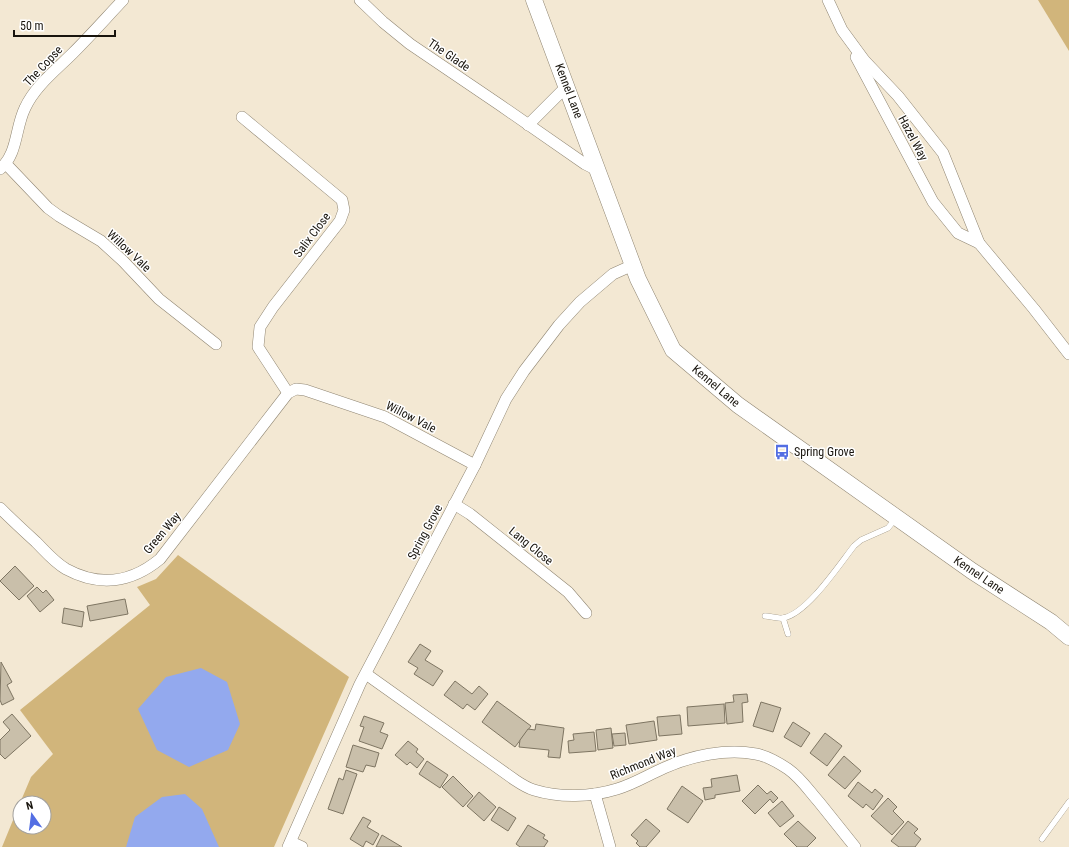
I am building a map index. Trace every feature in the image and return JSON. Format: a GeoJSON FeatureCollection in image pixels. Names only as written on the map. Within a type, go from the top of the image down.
{"type":"FeatureCollection","features":[{"type":"Feature","properties":{"kind":"street","name":"The Copse"},"geometry":{"type":"LineString","coordinates":[[3,167],[13,152],[24,109],[34,92],[123,0]]}},
{"type":"Feature","properties":{"kind":"street","name":"The Glade"},"geometry":{"type":"LineString","coordinates":[[360,0],[383,22],[410,44],[584,164],[599,171]]}},
{"type":"Feature","properties":{"kind":"street","name":"Kennel Lane"},"geometry":{"type":"LineString","coordinates":[[534,0],[638,279],[673,350],[738,405],[972,571],[1051,622],[1069,637]]}},
{"type":"Feature","properties":{"kind":"street","name":"Hazel Way"},"geometry":{"type":"LineString","coordinates":[[828,0],[842,30],[933,202],[958,233],[979,243]]}},
{"type":"Feature","properties":{"kind":"street","name":"Hazel Way"},"geometry":{"type":"LineString","coordinates":[[842,30],[864,60],[898,96],[943,153],[979,243],[1069,354]]}},
{"type":"Feature","properties":{"kind":"street"},"geometry":{"type":"LineString","coordinates":[[528,124],[566,86]]}},
{"type":"Feature","properties":{"kind":"street","name":"Salix Close"},"geometry":{"type":"LineString","coordinates":[[242,117],[342,200],[344,210],[340,221],[273,307],[260,327],[258,347],[288,393]]}},
{"type":"Feature","properties":{"kind":"street","name":"Willow Vale"},"geometry":{"type":"LineString","coordinates":[[3,167],[48,208],[101,241],[123,261],[159,300],[216,344]]}},
{"type":"Feature","properties":{"kind":"street","name":"Spring Grove"},"geometry":{"type":"LineString","coordinates":[[290,844],[348,711],[475,466],[506,399],[524,371],[555,331],[586,298],[613,274],[633,265]]}},
{"type":"Feature","properties":{"kind":"street","name":"Willow Vale"},"geometry":{"type":"LineString","coordinates":[[288,393],[296,389],[305,390],[385,417],[475,466]]}},
{"type":"Feature","properties":{"kind":"street","name":"Green Way"},"geometry":{"type":"LineString","coordinates":[[0,508],[55,561],[65,568],[89,578],[102,580],[119,580],[135,576],[148,569],[160,559],[288,393]]}},
{"type":"Feature","properties":{"kind":"street","name":"Lang Close"},"geometry":{"type":"LineString","coordinates":[[454,504],[470,514],[568,592],[586,613]]}},
{"type":"Feature","properties":{"kind":"street","name":"Richmond Way"},"geometry":{"type":"LineString","coordinates":[[366,674],[515,780],[533,790],[551,794],[574,796],[595,794],[619,789],[688,759],[714,754],[735,752],[756,754],[774,760],[802,781],[855,847]]}},
{"type":"Feature","properties":{"kind":"street"},"geometry":{"type":"LineString","coordinates":[[595,794],[610,847]]}},
{"type":"Feature","properties":{"kind":"street"},"geometry":{"type":"LineString","coordinates":[[290,844],[302,847]]}},
{"type":"Feature","properties":{"kind":"lane"},"geometry":{"type":"LineString","coordinates":[[765,616],[783,618],[792,614],[808,603],[854,546],[861,540],[888,528],[896,518]]}},
{"type":"Feature","properties":{"kind":"lane"},"geometry":{"type":"LineString","coordinates":[[783,618],[788,634]]}},
{"type":"Feature","properties":{"kind":"lane"},"geometry":{"type":"LineString","coordinates":[[1042,839],[1069,802]]}},
{"type":"Feature","properties":{"kind":"shaded area"},"geometry":{"type":"Polygon","coordinates":[[[1038,0],[1069,0],[1069,51],[1038,0]]]}},
{"type":"Feature","properties":{"kind":"shaded area"},"geometry":{"type":"Polygon","coordinates":[[[178,555],[349,677],[274,847],[2,847],[12,823],[12,835],[52,835],[52,795],[23,795],[31,777],[53,754],[20,710],[150,605],[137,587],[156,579],[178,555]]]}},
{"type":"Feature","properties":{"kind":"water"},"geometry":{"type":"Polygon","coordinates":[[[201,668],[227,682],[240,724],[228,750],[189,767],[157,750],[138,709],[166,677],[201,668]]]}},
{"type":"Feature","properties":{"kind":"water"},"geometry":{"type":"Polygon","coordinates":[[[185,794],[202,809],[219,847],[126,847],[135,817],[162,797],[185,794]]]}},
{"type":"Feature","properties":{"kind":"building"},"geometry":{"type":"Polygon","coordinates":[[[15,566],[34,586],[19,600],[0,581],[15,566]]]}},
{"type":"Feature","properties":{"kind":"building"},"geometry":{"type":"Polygon","coordinates":[[[37,587],[43,593],[46,590],[54,600],[40,612],[27,596],[37,587]]]}},
{"type":"Feature","properties":{"kind":"building"},"geometry":{"type":"Polygon","coordinates":[[[125,599],[128,614],[90,621],[87,606],[125,599]]]}},
{"type":"Feature","properties":{"kind":"building"},"geometry":{"type":"Polygon","coordinates":[[[64,608],[84,612],[82,627],[62,623],[64,608]]]}},
{"type":"Feature","properties":{"kind":"building"},"geometry":{"type":"Polygon","coordinates":[[[420,644],[431,651],[425,660],[443,671],[433,686],[414,674],[418,668],[408,662],[420,644]]]}},
{"type":"Feature","properties":{"kind":"building"},"geometry":{"type":"Polygon","coordinates":[[[1,662],[12,682],[7,685],[14,699],[2,705],[0,700],[1,662]]]}},
{"type":"Feature","properties":{"kind":"building"},"geometry":{"type":"Polygon","coordinates":[[[455,681],[472,694],[479,686],[488,694],[475,710],[467,704],[463,709],[444,695],[455,681]]]}},
{"type":"Feature","properties":{"kind":"building"},"geometry":{"type":"Polygon","coordinates":[[[747,694],[748,702],[742,703],[743,722],[727,724],[725,703],[734,702],[733,695],[747,694]]]}},
{"type":"Feature","properties":{"kind":"building"},"geometry":{"type":"Polygon","coordinates":[[[497,701],[531,726],[515,747],[482,722],[497,701]]]}},
{"type":"Feature","properties":{"kind":"building"},"geometry":{"type":"Polygon","coordinates":[[[761,702],[781,708],[773,732],[753,726],[761,702]]]}},
{"type":"Feature","properties":{"kind":"building"},"geometry":{"type":"Polygon","coordinates":[[[724,704],[725,723],[688,726],[687,707],[724,704]]]}},
{"type":"Feature","properties":{"kind":"building"},"geometry":{"type":"Polygon","coordinates":[[[12,714],[31,736],[5,759],[0,754],[0,740],[10,730],[3,722],[12,714]]]}},
{"type":"Feature","properties":{"kind":"building"},"geometry":{"type":"Polygon","coordinates":[[[680,715],[682,734],[659,736],[657,717],[680,715]]]}},
{"type":"Feature","properties":{"kind":"building"},"geometry":{"type":"Polygon","coordinates":[[[364,716],[384,723],[380,732],[388,735],[382,749],[359,741],[364,727],[360,726],[364,716]]]}},
{"type":"Feature","properties":{"kind":"building"},"geometry":{"type":"Polygon","coordinates":[[[654,721],[657,740],[629,744],[626,725],[654,721]]]}},
{"type":"Feature","properties":{"kind":"building"},"geometry":{"type":"Polygon","coordinates":[[[793,722],[810,733],[801,747],[784,737],[793,722]]]}},
{"type":"Feature","properties":{"kind":"building"},"geometry":{"type":"Polygon","coordinates":[[[536,724],[564,728],[560,758],[548,757],[549,750],[519,747],[520,740],[528,729],[535,730],[536,724]]]}},
{"type":"Feature","properties":{"kind":"building"},"geometry":{"type":"Polygon","coordinates":[[[611,728],[613,748],[598,750],[596,730],[611,728]]]}},
{"type":"Feature","properties":{"kind":"building"},"geometry":{"type":"Polygon","coordinates":[[[594,732],[596,751],[569,753],[568,741],[574,740],[573,734],[594,732]]]}},
{"type":"Feature","properties":{"kind":"building"},"geometry":{"type":"Polygon","coordinates":[[[625,733],[626,745],[614,746],[612,734],[625,733]]]}},
{"type":"Feature","properties":{"kind":"building"},"geometry":{"type":"Polygon","coordinates":[[[825,733],[842,746],[827,766],[810,753],[825,733]]]}},
{"type":"Feature","properties":{"kind":"building"},"geometry":{"type":"Polygon","coordinates":[[[408,741],[418,749],[416,752],[424,759],[417,768],[410,762],[407,765],[395,755],[408,741]]]}},
{"type":"Feature","properties":{"kind":"building"},"geometry":{"type":"Polygon","coordinates":[[[353,745],[379,753],[375,767],[366,765],[363,772],[346,767],[353,745]]]}},
{"type":"Feature","properties":{"kind":"building"},"geometry":{"type":"Polygon","coordinates":[[[844,756],[861,771],[845,789],[828,775],[844,756]]]}},
{"type":"Feature","properties":{"kind":"building"},"geometry":{"type":"Polygon","coordinates":[[[427,761],[448,775],[440,788],[419,774],[427,761]]]}},
{"type":"Feature","properties":{"kind":"building"},"geometry":{"type":"Polygon","coordinates":[[[346,770],[357,774],[343,814],[328,809],[339,778],[343,780],[346,770]]]}},
{"type":"Feature","properties":{"kind":"building"},"geometry":{"type":"Polygon","coordinates":[[[737,775],[740,791],[715,795],[715,798],[705,800],[703,788],[712,787],[711,779],[737,775]]]}},
{"type":"Feature","properties":{"kind":"building"},"geometry":{"type":"Polygon","coordinates":[[[453,776],[473,796],[463,807],[442,787],[453,776]]]}},
{"type":"Feature","properties":{"kind":"building"},"geometry":{"type":"Polygon","coordinates":[[[858,782],[872,793],[875,789],[883,796],[873,810],[866,804],[863,808],[848,796],[858,782]]]}},
{"type":"Feature","properties":{"kind":"building"},"geometry":{"type":"Polygon","coordinates":[[[758,785],[767,794],[771,791],[778,798],[773,803],[770,799],[755,814],[742,801],[758,785]]]}},
{"type":"Feature","properties":{"kind":"building"},"geometry":{"type":"Polygon","coordinates":[[[682,786],[703,801],[688,823],[667,809],[682,786]]]}},
{"type":"Feature","properties":{"kind":"building"},"geometry":{"type":"Polygon","coordinates":[[[479,792],[496,807],[484,821],[467,806],[479,792]]]}},
{"type":"Feature","properties":{"kind":"building"},"geometry":{"type":"Polygon","coordinates":[[[888,798],[897,807],[893,811],[904,822],[892,835],[871,816],[888,798]]]}},
{"type":"Feature","properties":{"kind":"building"},"geometry":{"type":"Polygon","coordinates":[[[782,801],[794,816],[780,827],[768,813],[782,801]]]}},
{"type":"Feature","properties":{"kind":"building"},"geometry":{"type":"Polygon","coordinates":[[[499,807],[516,818],[508,831],[491,820],[499,807]]]}},
{"type":"Feature","properties":{"kind":"building"},"geometry":{"type":"Polygon","coordinates":[[[363,817],[371,821],[367,827],[379,834],[373,845],[366,841],[363,847],[350,839],[363,817]]]}},
{"type":"Feature","properties":{"kind":"building"},"geometry":{"type":"Polygon","coordinates":[[[646,819],[660,831],[646,847],[640,847],[636,843],[638,841],[631,835],[646,819]]]}},
{"type":"Feature","properties":{"kind":"building"},"geometry":{"type":"Polygon","coordinates":[[[798,821],[816,838],[807,847],[797,847],[784,834],[798,821]]]}},
{"type":"Feature","properties":{"kind":"building"},"geometry":{"type":"Polygon","coordinates":[[[908,821],[918,829],[914,833],[921,839],[915,847],[899,847],[891,841],[908,821]]]}},
{"type":"Feature","properties":{"kind":"building"},"geometry":{"type":"Polygon","coordinates":[[[528,825],[545,835],[543,838],[548,841],[544,847],[520,847],[516,844],[528,825]]]}},
{"type":"Feature","properties":{"kind":"building"},"geometry":{"type":"Polygon","coordinates":[[[382,835],[402,847],[376,847],[382,835]]]}},
{"type":"Feature","properties":{"kind":"place","name":"Spring Grove"},"geometry":{"type":"Point","coordinates":[782,452]}}]}
